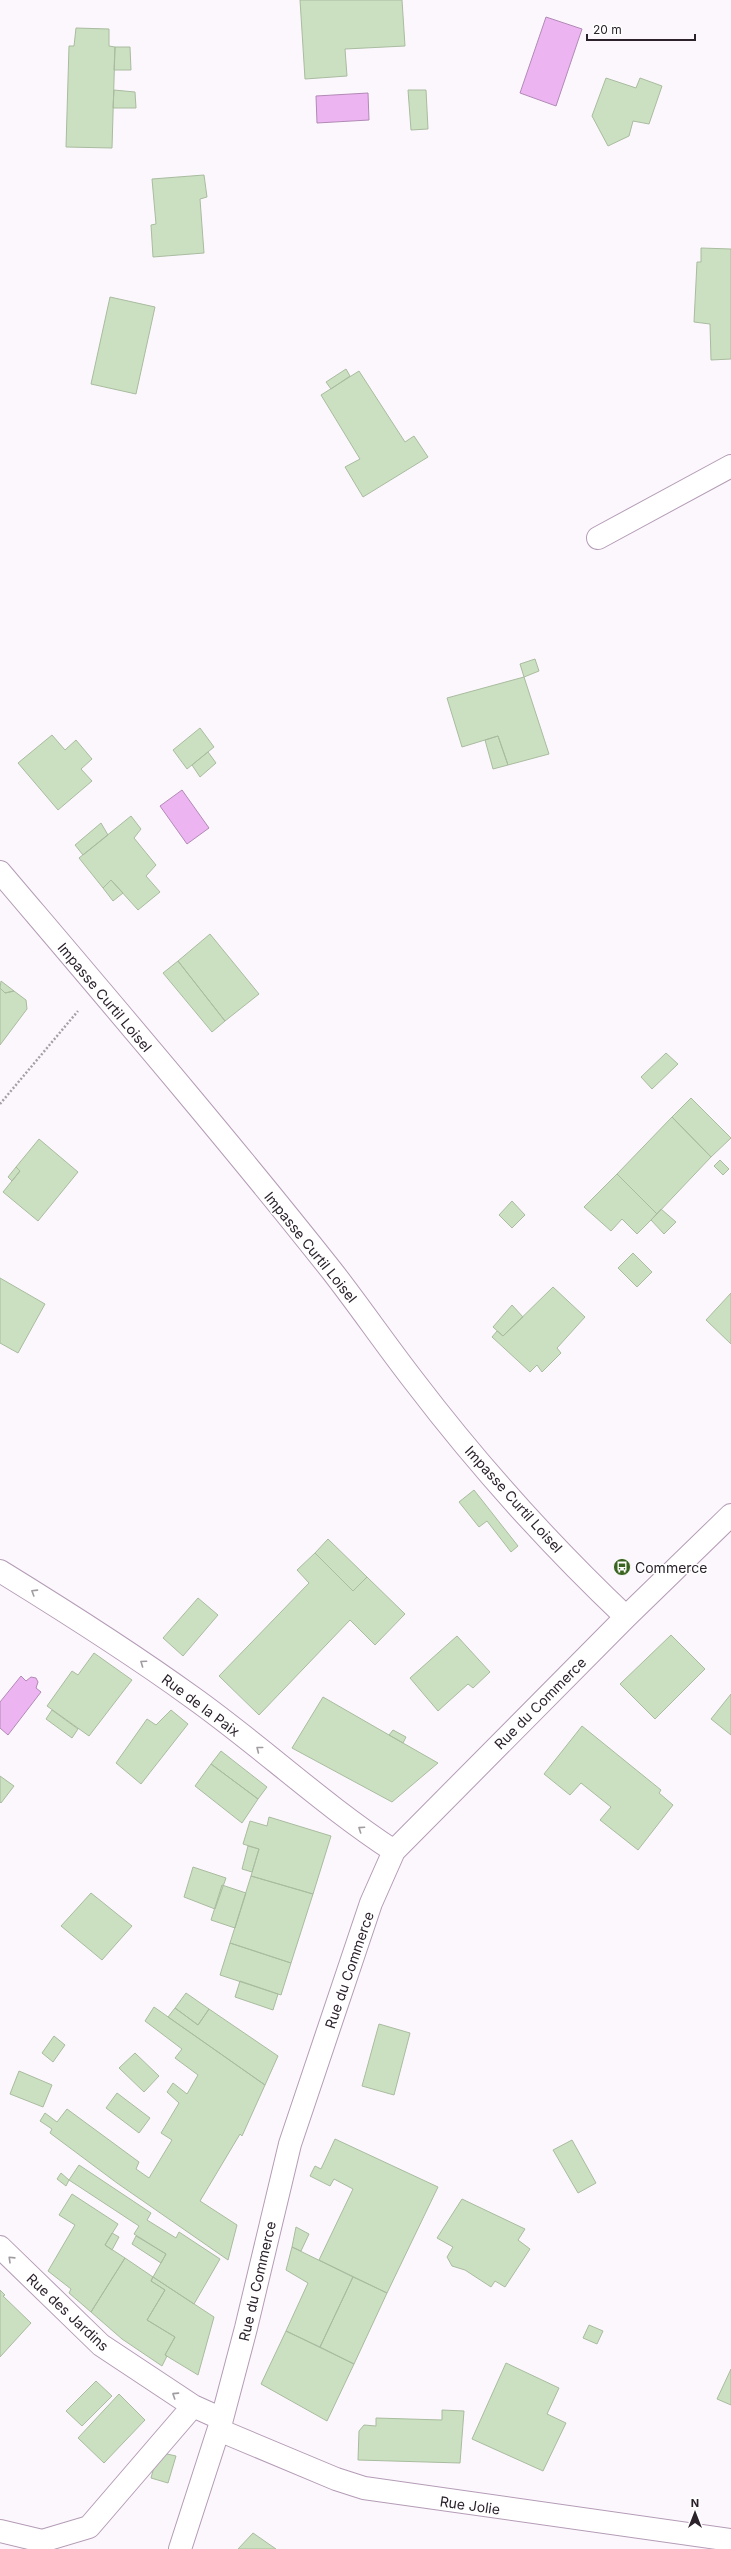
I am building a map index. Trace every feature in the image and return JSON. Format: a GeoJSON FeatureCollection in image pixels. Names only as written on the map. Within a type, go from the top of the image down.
{"type":"FeatureCollection","features":[{"type":"Feature","properties":{"kind":"street"},"geometry":{"type":"LineString","coordinates":[[598,538],[731,466]]}},
{"type":"Feature","properties":{"kind":"street","name":"Impasse Curtil Loisel"},"geometry":{"type":"LineString","coordinates":[[0,872],[98,987],[333,1272],[414,1381],[497,1484],[556,1547],[626,1617]]}},
{"type":"Feature","properties":{"kind":"street","name":"Rue du Commerce"},"geometry":{"type":"LineString","coordinates":[[180,2549],[221,2424],[246,2328],[290,2144],[371,1904],[394,1850],[626,1617],[731,1515]]}},
{"type":"Feature","properties":{"kind":"street","name":"Rue de la Paix"},"geometry":{"type":"LineString","coordinates":[[0,1571],[116,1644],[193,1697],[357,1826],[394,1850]]}},
{"type":"Feature","properties":{"kind":"street","name":"Rue des Jardins"},"geometry":{"type":"LineString","coordinates":[[0,2248],[100,2345],[221,2424]]}},
{"type":"Feature","properties":{"kind":"street"},"geometry":{"type":"LineString","coordinates":[[0,2531],[42,2541],[89,2527],[193,2406]]}},
{"type":"Feature","properties":{"kind":"street","name":"Rue Jolie"},"geometry":{"type":"LineString","coordinates":[[221,2424],[336,2479],[364,2488],[731,2540]]}},
{"type":"Feature","properties":{"kind":"path"},"geometry":{"type":"LineString","coordinates":[[0,1104],[98,987]]}},
{"type":"Feature","properties":{"kind":"shaded area"},"geometry":{"type":"Polygon","coordinates":[[[546,17],[582,29],[556,106],[520,93],[546,17]]]}},
{"type":"Feature","properties":{"kind":"shaded area"},"geometry":{"type":"Polygon","coordinates":[[[368,93],[369,120],[317,123],[316,96],[368,93]]]}},
{"type":"Feature","properties":{"kind":"shaded area"},"geometry":{"type":"Polygon","coordinates":[[[182,790],[209,828],[187,844],[160,806],[182,790]]]}},
{"type":"Feature","properties":{"kind":"shaded area"},"geometry":{"type":"Polygon","coordinates":[[[21,1676],[26,1681],[31,1677],[36,1678],[38,1682],[36,1688],[41,1692],[8,1735],[0,1728],[0,1702],[21,1676]]]}},
{"type":"Feature","properties":{"kind":"building"},"geometry":{"type":"Polygon","coordinates":[[[300,0],[402,0],[405,46],[345,49],[347,76],[305,79],[300,0]]]}},
{"type":"Feature","properties":{"kind":"building"},"geometry":{"type":"Polygon","coordinates":[[[76,28],[109,29],[109,46],[115,47],[112,148],[66,147],[69,46],[74,46],[76,28]]]}},
{"type":"Feature","properties":{"kind":"building"},"geometry":{"type":"Polygon","coordinates":[[[115,47],[130,47],[131,70],[114,70],[115,47]]]}},
{"type":"Feature","properties":{"kind":"building"},"geometry":{"type":"Polygon","coordinates":[[[606,78],[636,88],[640,78],[662,86],[649,124],[633,121],[629,136],[608,146],[592,116],[606,78]]]}},
{"type":"Feature","properties":{"kind":"building"},"geometry":{"type":"Polygon","coordinates":[[[114,90],[135,92],[136,108],[113,108],[114,90]]]}},
{"type":"Feature","properties":{"kind":"building"},"geometry":{"type":"Polygon","coordinates":[[[408,90],[426,90],[428,129],[411,130],[408,90]]]}},
{"type":"Feature","properties":{"kind":"building"},"geometry":{"type":"Polygon","coordinates":[[[204,175],[207,197],[200,199],[204,253],[153,257],[151,225],[156,224],[152,179],[204,175]]]}},
{"type":"Feature","properties":{"kind":"building"},"geometry":{"type":"Polygon","coordinates":[[[701,248],[731,249],[731,359],[711,360],[710,324],[694,322],[697,262],[701,262],[701,248]]]}},
{"type":"Feature","properties":{"kind":"building"},"geometry":{"type":"Polygon","coordinates":[[[110,297],[155,307],[136,394],[91,384],[110,297]]]}},
{"type":"Feature","properties":{"kind":"building"},"geometry":{"type":"Polygon","coordinates":[[[346,369],[350,376],[331,389],[326,382],[346,369]]]}},
{"type":"Feature","properties":{"kind":"building"},"geometry":{"type":"Polygon","coordinates":[[[359,371],[405,442],[414,436],[428,457],[363,497],[345,467],[360,459],[321,395],[359,371]]]}},
{"type":"Feature","properties":{"kind":"building"},"geometry":{"type":"Polygon","coordinates":[[[535,659],[539,671],[524,677],[520,664],[535,659]]]}},
{"type":"Feature","properties":{"kind":"building"},"geometry":{"type":"Polygon","coordinates":[[[524,677],[549,754],[508,765],[498,736],[462,747],[447,698],[524,677]]]}},
{"type":"Feature","properties":{"kind":"building"},"geometry":{"type":"Polygon","coordinates":[[[200,728],[214,747],[187,769],[173,750],[200,728]]]}},
{"type":"Feature","properties":{"kind":"building"},"geometry":{"type":"Polygon","coordinates":[[[52,735],[65,750],[76,740],[92,759],[81,769],[92,781],[58,810],[18,763],[52,735]]]}},
{"type":"Feature","properties":{"kind":"building"},"geometry":{"type":"Polygon","coordinates":[[[498,736],[508,765],[493,769],[485,740],[498,736]]]}},
{"type":"Feature","properties":{"kind":"building"},"geometry":{"type":"Polygon","coordinates":[[[208,752],[216,763],[200,777],[192,765],[208,752]]]}},
{"type":"Feature","properties":{"kind":"building"},"geometry":{"type":"Polygon","coordinates":[[[131,816],[141,829],[134,838],[156,865],[146,876],[160,892],[138,910],[111,880],[103,888],[79,858],[131,816]]]}},
{"type":"Feature","properties":{"kind":"building"},"geometry":{"type":"Polygon","coordinates":[[[101,823],[108,835],[83,855],[75,845],[101,823]]]}},
{"type":"Feature","properties":{"kind":"building"},"geometry":{"type":"Polygon","coordinates":[[[111,880],[123,893],[113,901],[103,888],[111,880]]]}},
{"type":"Feature","properties":{"kind":"building"},"geometry":{"type":"Polygon","coordinates":[[[210,934],[259,994],[225,1021],[178,961],[210,934]]]}},
{"type":"Feature","properties":{"kind":"building"},"geometry":{"type":"Polygon","coordinates":[[[178,961],[225,1021],[212,1032],[163,973],[178,961]]]}},
{"type":"Feature","properties":{"kind":"building"},"geometry":{"type":"Polygon","coordinates":[[[1,981],[14,991],[5,993],[0,988],[1,981]]]}},
{"type":"Feature","properties":{"kind":"building"},"geometry":{"type":"Polygon","coordinates":[[[0,988],[5,993],[14,991],[26,1000],[27,1009],[0,1045],[0,988]]]}},
{"type":"Feature","properties":{"kind":"building"},"geometry":{"type":"Polygon","coordinates":[[[666,1053],[678,1064],[652,1089],[641,1077],[666,1053]]]}},
{"type":"Feature","properties":{"kind":"building"},"geometry":{"type":"Polygon","coordinates":[[[691,1098],[731,1138],[711,1157],[672,1117],[691,1098]]]}},
{"type":"Feature","properties":{"kind":"building"},"geometry":{"type":"Polygon","coordinates":[[[672,1117],[711,1157],[657,1214],[617,1174],[672,1117]]]}},
{"type":"Feature","properties":{"kind":"building"},"geometry":{"type":"Polygon","coordinates":[[[39,1139],[78,1172],[38,1221],[3,1192],[20,1171],[16,1167],[39,1139]]]}},
{"type":"Feature","properties":{"kind":"building"},"geometry":{"type":"Polygon","coordinates":[[[720,1160],[729,1169],[723,1175],[714,1166],[720,1160]]]}},
{"type":"Feature","properties":{"kind":"building"},"geometry":{"type":"Polygon","coordinates":[[[16,1167],[20,1171],[12,1181],[8,1177],[16,1167]]]}},
{"type":"Feature","properties":{"kind":"building"},"geometry":{"type":"Polygon","coordinates":[[[617,1174],[657,1214],[637,1234],[622,1219],[611,1231],[584,1207],[617,1174]]]}},
{"type":"Feature","properties":{"kind":"building"},"geometry":{"type":"Polygon","coordinates":[[[512,1201],[525,1215],[512,1228],[499,1215],[512,1201]]]}},
{"type":"Feature","properties":{"kind":"building"},"geometry":{"type":"Polygon","coordinates":[[[661,1209],[676,1222],[664,1234],[651,1220],[661,1209]]]}},
{"type":"Feature","properties":{"kind":"building"},"geometry":{"type":"Polygon","coordinates":[[[633,1253],[652,1272],[637,1287],[618,1268],[633,1253]]]}},
{"type":"Feature","properties":{"kind":"building"},"geometry":{"type":"Polygon","coordinates":[[[0,1278],[45,1304],[18,1353],[0,1343],[0,1278]]]}},
{"type":"Feature","properties":{"kind":"building"},"geometry":{"type":"Polygon","coordinates":[[[553,1287],[585,1317],[557,1348],[561,1353],[542,1372],[537,1365],[530,1372],[492,1337],[497,1331],[503,1336],[553,1287]]]}},
{"type":"Feature","properties":{"kind":"building"},"geometry":{"type":"Polygon","coordinates":[[[731,1293],[731,1344],[706,1320],[731,1293]]]}},
{"type":"Feature","properties":{"kind":"building"},"geometry":{"type":"Polygon","coordinates":[[[512,1305],[523,1317],[503,1336],[493,1327],[512,1305]]]}},
{"type":"Feature","properties":{"kind":"building"},"geometry":{"type":"Polygon","coordinates":[[[474,1490],[518,1546],[511,1552],[487,1521],[479,1527],[459,1502],[474,1490]]]}},
{"type":"Feature","properties":{"kind":"building"},"geometry":{"type":"Polygon","coordinates":[[[328,1539],[367,1577],[353,1591],[315,1553],[328,1539]]]}},
{"type":"Feature","properties":{"kind":"building"},"geometry":{"type":"Polygon","coordinates":[[[315,1553],[353,1591],[367,1577],[405,1614],[375,1645],[350,1620],[259,1715],[219,1676],[309,1583],[297,1570],[315,1553]]]}},
{"type":"Feature","properties":{"kind":"building"},"geometry":{"type":"Polygon","coordinates":[[[198,1598],[218,1615],[183,1656],[163,1638],[198,1598]]]}},
{"type":"Feature","properties":{"kind":"building"},"geometry":{"type":"Polygon","coordinates":[[[671,1635],[705,1669],[655,1719],[620,1684],[671,1635]]]}},
{"type":"Feature","properties":{"kind":"building"},"geometry":{"type":"Polygon","coordinates":[[[457,1636],[490,1672],[473,1688],[468,1684],[438,1711],[410,1678],[457,1636]]]}},
{"type":"Feature","properties":{"kind":"building"},"geometry":{"type":"Polygon","coordinates":[[[94,1653],[132,1680],[89,1736],[47,1706],[72,1671],[78,1675],[94,1653]]]}},
{"type":"Feature","properties":{"kind":"building"},"geometry":{"type":"Polygon","coordinates":[[[731,1694],[731,1735],[711,1719],[731,1694]]]}},
{"type":"Feature","properties":{"kind":"building"},"geometry":{"type":"Polygon","coordinates":[[[323,1697],[438,1763],[392,1802],[292,1748],[323,1697]]]}},
{"type":"Feature","properties":{"kind":"building"},"geometry":{"type":"Polygon","coordinates":[[[52,1710],[78,1729],[72,1738],[46,1719],[52,1710]]]}},
{"type":"Feature","properties":{"kind":"building"},"geometry":{"type":"Polygon","coordinates":[[[171,1710],[188,1724],[141,1784],[116,1763],[147,1719],[156,1725],[171,1710]]]}},
{"type":"Feature","properties":{"kind":"building"},"geometry":{"type":"Polygon","coordinates":[[[582,1726],[661,1790],[659,1793],[673,1805],[638,1850],[600,1820],[611,1807],[581,1783],[570,1795],[544,1774],[582,1726]]]}},
{"type":"Feature","properties":{"kind":"building"},"geometry":{"type":"Polygon","coordinates":[[[393,1730],[406,1737],[403,1743],[389,1735],[393,1730]]]}},
{"type":"Feature","properties":{"kind":"building"},"geometry":{"type":"Polygon","coordinates":[[[221,1751],[267,1787],[258,1799],[211,1764],[221,1751]]]}},
{"type":"Feature","properties":{"kind":"building"},"geometry":{"type":"Polygon","coordinates":[[[211,1764],[258,1799],[242,1823],[195,1786],[211,1764]]]}},
{"type":"Feature","properties":{"kind":"building"},"geometry":{"type":"Polygon","coordinates":[[[0,1776],[14,1786],[1,1803],[0,1802],[0,1776]]]}},
{"type":"Feature","properties":{"kind":"building"},"geometry":{"type":"Polygon","coordinates":[[[269,1817],[331,1836],[313,1894],[251,1876],[259,1849],[243,1844],[250,1821],[267,1826],[269,1817]]]}},
{"type":"Feature","properties":{"kind":"building"},"geometry":{"type":"Polygon","coordinates":[[[248,1846],[259,1849],[252,1872],[242,1869],[248,1846]]]}},
{"type":"Feature","properties":{"kind":"building"},"geometry":{"type":"Polygon","coordinates":[[[193,1867],[226,1878],[215,1909],[184,1897],[193,1867]]]}},
{"type":"Feature","properties":{"kind":"building"},"geometry":{"type":"Polygon","coordinates":[[[251,1876],[313,1894],[291,1963],[230,1943],[251,1876]]]}},
{"type":"Feature","properties":{"kind":"building"},"geometry":{"type":"Polygon","coordinates":[[[222,1885],[246,1893],[235,1928],[211,1920],[222,1885]]]}},
{"type":"Feature","properties":{"kind":"building"},"geometry":{"type":"Polygon","coordinates":[[[91,1893],[132,1926],[102,1960],[61,1926],[91,1893]]]}},
{"type":"Feature","properties":{"kind":"building"},"geometry":{"type":"Polygon","coordinates":[[[230,1943],[291,1963],[281,1995],[220,1975],[230,1943]]]}},
{"type":"Feature","properties":{"kind":"building"},"geometry":{"type":"Polygon","coordinates":[[[240,1981],[278,1994],[273,2010],[235,1997],[240,1981]]]}},
{"type":"Feature","properties":{"kind":"building"},"geometry":{"type":"Polygon","coordinates":[[[186,1993],[209,2009],[198,2025],[175,2008],[186,1993]]]}},
{"type":"Feature","properties":{"kind":"building"},"geometry":{"type":"Polygon","coordinates":[[[154,2007],[265,2085],[242,2136],[240,2134],[200,2201],[237,2225],[228,2260],[117,2183],[50,2133],[52,2129],[40,2121],[45,2113],[57,2122],[67,2109],[139,2162],[136,2169],[149,2178],[172,2140],[161,2133],[179,2103],[167,2092],[173,2083],[187,2094],[198,2075],[175,2058],[182,2049],[145,2021],[154,2007]]]}},
{"type":"Feature","properties":{"kind":"building"},"geometry":{"type":"Polygon","coordinates":[[[175,2008],[198,2025],[209,2009],[278,2056],[265,2085],[168,2017],[175,2008]]]}},
{"type":"Feature","properties":{"kind":"building"},"geometry":{"type":"Polygon","coordinates":[[[379,2024],[410,2033],[394,2095],[362,2086],[379,2024]]]}},
{"type":"Feature","properties":{"kind":"building"},"geometry":{"type":"Polygon","coordinates":[[[54,2036],[65,2045],[53,2062],[42,2053],[54,2036]]]}},
{"type":"Feature","properties":{"kind":"building"},"geometry":{"type":"Polygon","coordinates":[[[135,2053],[159,2076],[144,2092],[119,2068],[135,2053]]]}},
{"type":"Feature","properties":{"kind":"building"},"geometry":{"type":"Polygon","coordinates":[[[19,2071],[52,2085],[43,2107],[10,2094],[19,2071]]]}},
{"type":"Feature","properties":{"kind":"building"},"geometry":{"type":"Polygon","coordinates":[[[117,2093],[150,2118],[139,2133],[106,2108],[117,2093]]]}},
{"type":"Feature","properties":{"kind":"building"},"geometry":{"type":"Polygon","coordinates":[[[335,2139],[438,2187],[387,2293],[319,2260],[353,2189],[334,2179],[330,2186],[310,2176],[315,2166],[321,2169],[335,2139]]]}},
{"type":"Feature","properties":{"kind":"building"},"geometry":{"type":"Polygon","coordinates":[[[572,2140],[596,2183],[578,2193],[553,2150],[572,2140]]]}},
{"type":"Feature","properties":{"kind":"building"},"geometry":{"type":"Polygon","coordinates":[[[79,2165],[151,2213],[147,2220],[176,2238],[179,2232],[220,2259],[194,2304],[153,2277],[166,2254],[134,2234],[139,2226],[69,2180],[79,2165]]]}},
{"type":"Feature","properties":{"kind":"building"},"geometry":{"type":"Polygon","coordinates":[[[61,2173],[69,2180],[66,2186],[57,2179],[61,2173]]]}},
{"type":"Feature","properties":{"kind":"building"},"geometry":{"type":"Polygon","coordinates":[[[72,2194],[118,2224],[105,2245],[125,2258],[91,2312],[69,2293],[71,2289],[48,2271],[75,2225],[59,2215],[72,2194]]]}},
{"type":"Feature","properties":{"kind":"building"},"geometry":{"type":"Polygon","coordinates":[[[462,2199],[525,2229],[518,2240],[530,2249],[505,2287],[495,2281],[491,2287],[465,2270],[452,2266],[447,2257],[453,2247],[437,2238],[462,2199]]]}},
{"type":"Feature","properties":{"kind":"building"},"geometry":{"type":"Polygon","coordinates":[[[296,2227],[309,2234],[301,2251],[292,2247],[296,2227]]]}},
{"type":"Feature","properties":{"kind":"building"},"geometry":{"type":"Polygon","coordinates":[[[112,2233],[119,2237],[112,2250],[105,2245],[112,2233]]]}},
{"type":"Feature","properties":{"kind":"building"},"geometry":{"type":"Polygon","coordinates":[[[136,2236],[166,2254],[161,2263],[132,2244],[136,2236]]]}},
{"type":"Feature","properties":{"kind":"building"},"geometry":{"type":"Polygon","coordinates":[[[292,2247],[353,2277],[320,2347],[286,2331],[308,2283],[286,2270],[292,2247]]]}},
{"type":"Feature","properties":{"kind":"building"},"geometry":{"type":"Polygon","coordinates":[[[125,2258],[153,2277],[151,2281],[165,2290],[147,2320],[175,2337],[165,2355],[167,2356],[162,2366],[122,2339],[91,2312],[125,2258]]]}},
{"type":"Feature","properties":{"kind":"building"},"geometry":{"type":"Polygon","coordinates":[[[153,2277],[214,2317],[198,2375],[165,2355],[175,2337],[147,2320],[165,2290],[151,2281],[153,2277]]]}},
{"type":"Feature","properties":{"kind":"building"},"geometry":{"type":"Polygon","coordinates":[[[353,2277],[387,2293],[354,2364],[320,2347],[353,2277]]]}},
{"type":"Feature","properties":{"kind":"building"},"geometry":{"type":"Polygon","coordinates":[[[0,2290],[5,2295],[3,2296],[31,2323],[0,2357],[0,2290]]]}},
{"type":"Feature","properties":{"kind":"building"},"geometry":{"type":"Polygon","coordinates":[[[589,2325],[603,2331],[597,2344],[583,2338],[589,2325]]]}},
{"type":"Feature","properties":{"kind":"building"},"geometry":{"type":"Polygon","coordinates":[[[286,2331],[354,2364],[327,2421],[261,2384],[286,2331]]]}},
{"type":"Feature","properties":{"kind":"building"},"geometry":{"type":"Polygon","coordinates":[[[506,2363],[559,2388],[547,2414],[566,2423],[543,2471],[472,2439],[506,2363]]]}},
{"type":"Feature","properties":{"kind":"building"},"geometry":{"type":"Polygon","coordinates":[[[731,2369],[731,2405],[717,2399],[731,2369]]]}},
{"type":"Feature","properties":{"kind":"building"},"geometry":{"type":"Polygon","coordinates":[[[96,2381],[112,2396],[82,2426],[66,2411],[96,2381]]]}},
{"type":"Feature","properties":{"kind":"building"},"geometry":{"type":"Polygon","coordinates":[[[119,2394],[145,2420],[104,2463],[78,2438],[119,2394]]]}},
{"type":"Feature","properties":{"kind":"building"},"geometry":{"type":"Polygon","coordinates":[[[442,2410],[464,2411],[460,2463],[358,2460],[359,2431],[364,2425],[376,2426],[376,2418],[442,2420],[442,2410]]]}},
{"type":"Feature","properties":{"kind":"building"},"geometry":{"type":"Polygon","coordinates":[[[158,2452],[176,2456],[168,2483],[151,2478],[158,2452]]]}},
{"type":"Feature","properties":{"kind":"building"},"geometry":{"type":"Polygon","coordinates":[[[253,2533],[276,2549],[238,2549],[253,2533]]]}},
{"type":"Feature","properties":{"kind":"place","name":"Commerce"},"geometry":{"type":"Point","coordinates":[622,1567]}}]}
